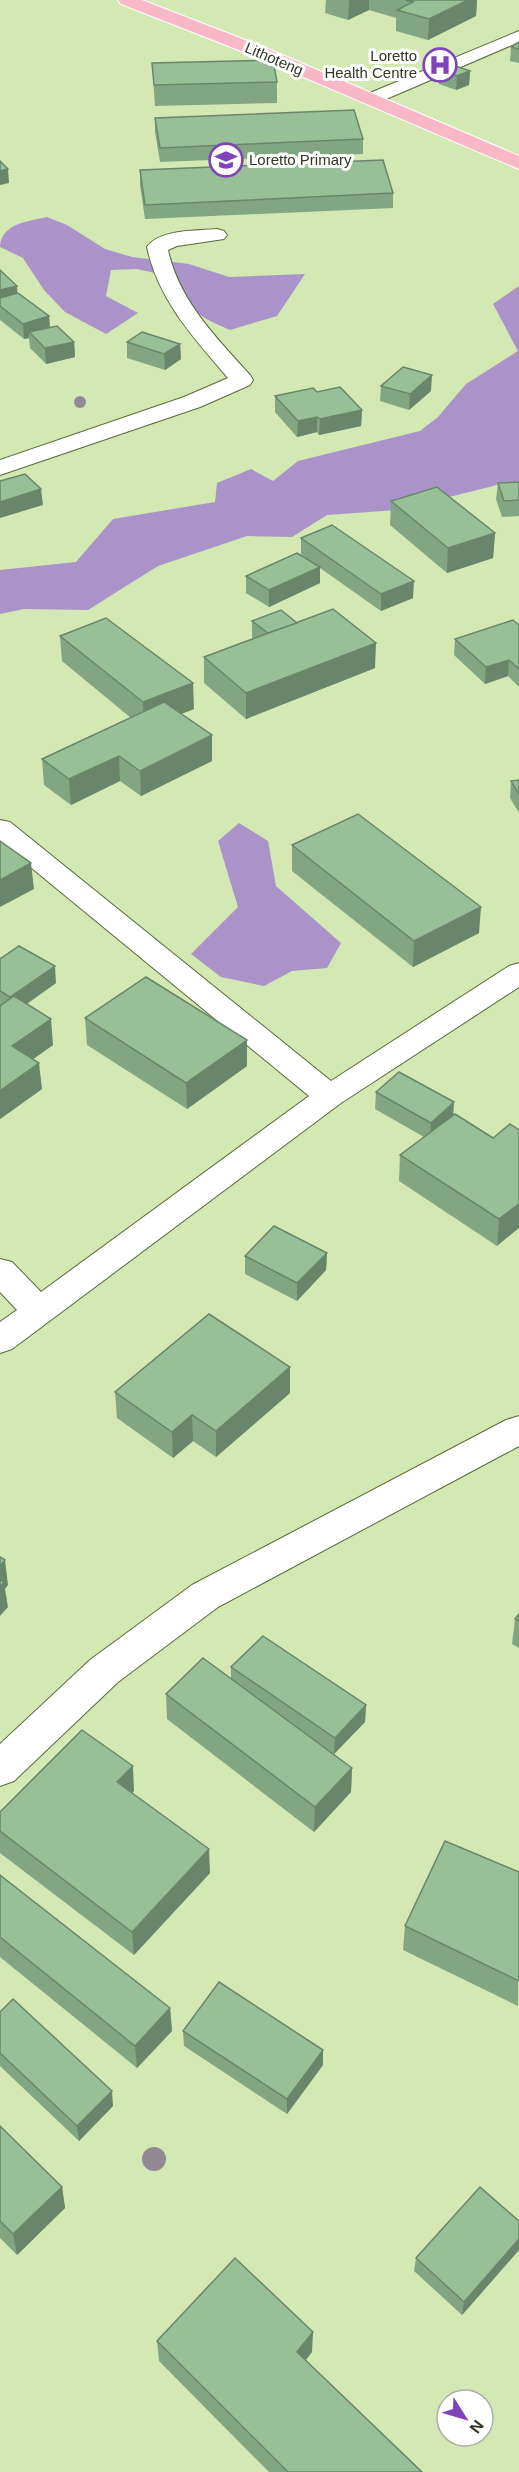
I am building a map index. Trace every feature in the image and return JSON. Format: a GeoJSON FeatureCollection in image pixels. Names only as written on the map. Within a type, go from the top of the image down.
{"type":"FeatureCollection","features":[{"type":"Feature","properties":{"kind":"main road","name":"Lithoteng"},"geometry":{"type":"LineString","coordinates":[[127,0],[371,99],[519,163]]}},
{"type":"Feature","properties":{"kind":"street"},"geometry":{"type":"LineString","coordinates":[[371,99],[519,36]]}},
{"type":"Feature","properties":{"kind":"street"},"geometry":{"type":"LineString","coordinates":[[0,468],[192,402],[242,380],[182,309],[160,268],[158,247],[173,240],[217,235]]}},
{"type":"Feature","properties":{"kind":"street"},"geometry":{"type":"LineString","coordinates":[[0,828],[330,1096]]}},
{"type":"Feature","properties":{"kind":"street"},"geometry":{"type":"LineString","coordinates":[[0,1340],[330,1096],[519,973]]}},
{"type":"Feature","properties":{"kind":"street"},"geometry":{"type":"LineString","coordinates":[[0,1271],[38,1311]]}},
{"type":"Feature","properties":{"kind":"street"},"geometry":{"type":"LineString","coordinates":[[0,1769],[104,1671],[205,1596],[519,1430]]}},
{"type":"Feature","properties":{"kind":"shaded area"},"geometry":{"type":"Polygon","coordinates":[[[47,217],[67,225],[105,249],[132,257],[189,264],[229,277],[305,274],[277,316],[230,330],[195,311],[183,297],[173,277],[137,269],[111,270],[106,296],[138,313],[106,334],[65,312],[44,290],[23,258],[0,247],[5,233],[11,228],[47,217]]]}},
{"type":"Feature","properties":{"kind":"shaded area"},"geometry":{"type":"Polygon","coordinates":[[[519,286],[519,483],[509,482],[397,510],[327,515],[292,537],[247,536],[158,566],[88,610],[24,609],[0,614],[0,570],[76,562],[113,519],[215,502],[217,483],[251,469],[273,481],[298,461],[420,431],[438,417],[466,384],[518,351],[493,304],[519,286]]]}},
{"type":"Feature","properties":{"kind":"shaded area"},"geometry":{"type":"Polygon","coordinates":[[[239,823],[268,841],[276,886],[341,943],[327,968],[292,971],[264,986],[221,977],[191,954],[238,907],[218,841],[239,823]]]}},
{"type":"Feature","properties":{"kind":"building"},"geometry":{"type":"Polygon","coordinates":[[[406,0],[468,0],[429,19],[397,10],[413,2],[406,0]]]}},
{"type":"Feature","properties":{"kind":"building"},"geometry":{"type":"Polygon","coordinates":[[[519,42],[519,49],[511,47],[519,42]]]}},
{"type":"Feature","properties":{"kind":"building"},"geometry":{"type":"Polygon","coordinates":[[[273,60],[277,82],[154,85],[152,63],[273,60]]]}},
{"type":"Feature","properties":{"kind":"building"},"geometry":{"type":"Polygon","coordinates":[[[453,65],[470,71],[457,76],[440,70],[453,65]]]}},
{"type":"Feature","properties":{"kind":"building"},"geometry":{"type":"Polygon","coordinates":[[[354,110],[363,139],[160,148],[155,118],[354,110]]]}},
{"type":"Feature","properties":{"kind":"building"},"geometry":{"type":"Polygon","coordinates":[[[383,160],[393,193],[145,205],[140,170],[383,160]]]}},
{"type":"Feature","properties":{"kind":"building"},"geometry":{"type":"Polygon","coordinates":[[[0,161],[8,169],[0,171],[0,161]]]}},
{"type":"Feature","properties":{"kind":"building"},"geometry":{"type":"Polygon","coordinates":[[[0,270],[17,286],[0,290],[0,270]]]}},
{"type":"Feature","properties":{"kind":"building"},"geometry":{"type":"Polygon","coordinates":[[[18,293],[49,316],[23,324],[0,306],[0,298],[18,293]]]}},
{"type":"Feature","properties":{"kind":"building"},"geometry":{"type":"Polygon","coordinates":[[[57,326],[74,342],[45,348],[29,332],[57,326]]]}},
{"type":"Feature","properties":{"kind":"building"},"geometry":{"type":"Polygon","coordinates":[[[142,332],[180,344],[164,354],[127,342],[142,332]]]}},
{"type":"Feature","properties":{"kind":"building"},"geometry":{"type":"Polygon","coordinates":[[[403,367],[432,375],[410,394],[381,386],[403,367]]]}},
{"type":"Feature","properties":{"kind":"building"},"geometry":{"type":"Polygon","coordinates":[[[340,387],[362,410],[298,421],[275,396],[313,388],[317,392],[340,387]]]}},
{"type":"Feature","properties":{"kind":"building"},"geometry":{"type":"Polygon","coordinates":[[[25,474],[41,489],[0,502],[0,481],[25,474]]]}},
{"type":"Feature","properties":{"kind":"building"},"geometry":{"type":"Polygon","coordinates":[[[519,482],[519,500],[504,501],[498,483],[519,482]]]}},
{"type":"Feature","properties":{"kind":"building"},"geometry":{"type":"Polygon","coordinates":[[[437,487],[495,533],[448,548],[391,501],[437,487]]]}},
{"type":"Feature","properties":{"kind":"building"},"geometry":{"type":"Polygon","coordinates":[[[332,525],[414,581],[381,594],[301,538],[332,525]]]}},
{"type":"Feature","properties":{"kind":"building"},"geometry":{"type":"Polygon","coordinates":[[[297,553],[320,567],[269,590],[246,576],[297,553]]]}},
{"type":"Feature","properties":{"kind":"building"},"geometry":{"type":"Polygon","coordinates":[[[333,609],[376,643],[246,693],[204,657],[333,609]]]}},
{"type":"Feature","properties":{"kind":"building"},"geometry":{"type":"Polygon","coordinates":[[[281,610],[297,623],[268,633],[252,621],[281,610]]]}},
{"type":"Feature","properties":{"kind":"building"},"geometry":{"type":"Polygon","coordinates":[[[106,618],[193,683],[143,702],[60,636],[106,618]]]}},
{"type":"Feature","properties":{"kind":"building"},"geometry":{"type":"Polygon","coordinates":[[[513,620],[519,625],[519,669],[509,660],[486,667],[455,639],[513,620]]]}},
{"type":"Feature","properties":{"kind":"building"},"geometry":{"type":"Polygon","coordinates":[[[164,702],[212,735],[140,771],[119,756],[69,779],[42,759],[164,702]]]}},
{"type":"Feature","properties":{"kind":"building"},"geometry":{"type":"Polygon","coordinates":[[[519,780],[519,794],[511,781],[519,780]]]}},
{"type":"Feature","properties":{"kind":"building"},"geometry":{"type":"Polygon","coordinates":[[[358,814],[481,907],[414,941],[292,845],[358,814]]]}},
{"type":"Feature","properties":{"kind":"building"},"geometry":{"type":"Polygon","coordinates":[[[0,841],[31,863],[0,880],[0,841]]]}},
{"type":"Feature","properties":{"kind":"building"},"geometry":{"type":"Polygon","coordinates":[[[19,946],[55,966],[10,997],[0,991],[0,959],[19,946]]]}},
{"type":"Feature","properties":{"kind":"building"},"geometry":{"type":"Polygon","coordinates":[[[146,977],[247,1040],[186,1083],[85,1018],[146,977]]]}},
{"type":"Feature","properties":{"kind":"building"},"geometry":{"type":"Polygon","coordinates":[[[14,996],[51,1019],[12,1046],[39,1063],[0,1091],[0,1006],[14,996]]]}},
{"type":"Feature","properties":{"kind":"building"},"geometry":{"type":"Polygon","coordinates":[[[399,1072],[454,1102],[431,1123],[376,1092],[399,1072]]]}},
{"type":"Feature","properties":{"kind":"building"},"geometry":{"type":"Polygon","coordinates":[[[455,1114],[493,1138],[510,1124],[519,1130],[519,1204],[499,1219],[400,1155],[455,1114]]]}},
{"type":"Feature","properties":{"kind":"building"},"geometry":{"type":"Polygon","coordinates":[[[274,1226],[327,1253],[297,1283],[245,1256],[274,1226]]]}},
{"type":"Feature","properties":{"kind":"building"},"geometry":{"type":"Polygon","coordinates":[[[209,1314],[290,1367],[216,1431],[192,1415],[172,1432],[115,1392],[209,1314]]]}},
{"type":"Feature","properties":{"kind":"building"},"geometry":{"type":"Polygon","coordinates":[[[263,1636],[366,1705],[335,1738],[231,1667],[263,1636]]]}},
{"type":"Feature","properties":{"kind":"building"},"geometry":{"type":"Polygon","coordinates":[[[203,1658],[352,1768],[315,1807],[166,1694],[203,1658]]]}},
{"type":"Feature","properties":{"kind":"building"},"geometry":{"type":"Polygon","coordinates":[[[82,1730],[133,1766],[117,1782],[209,1849],[132,1932],[0,1831],[0,1812],[82,1730]]]}},
{"type":"Feature","properties":{"kind":"building"},"geometry":{"type":"Polygon","coordinates":[[[445,1841],[519,1872],[519,1981],[405,1926],[445,1841]]]}},
{"type":"Feature","properties":{"kind":"building"},"geometry":{"type":"Polygon","coordinates":[[[0,1875],[170,2008],[135,2046],[0,1937],[0,1875]]]}},
{"type":"Feature","properties":{"kind":"building"},"geometry":{"type":"Polygon","coordinates":[[[219,1982],[323,2050],[287,2099],[183,2031],[219,1982]]]}},
{"type":"Feature","properties":{"kind":"building"},"geometry":{"type":"Polygon","coordinates":[[[13,1999],[112,2091],[77,2126],[0,2053],[0,2012],[13,1999]]]}},
{"type":"Feature","properties":{"kind":"building"},"geometry":{"type":"Polygon","coordinates":[[[0,2126],[62,2187],[13,2234],[0,2221],[0,2126]]]}},
{"type":"Feature","properties":{"kind":"building"},"geometry":{"type":"Polygon","coordinates":[[[480,2187],[519,2221],[519,2239],[464,2302],[416,2258],[480,2187]]]}},
{"type":"Feature","properties":{"kind":"building"},"geometry":{"type":"Polygon","coordinates":[[[235,2258],[313,2332],[297,2352],[422,2472],[288,2472],[157,2341],[235,2258]]]}},
{"type":"Feature","properties":{"kind":"place","name":"Loretto Health Centre"},"geometry":{"type":"Point","coordinates":[440,65]}},
{"type":"Feature","properties":{"kind":"place","name":"Loretto Primary"},"geometry":{"type":"Point","coordinates":[226,160]}}]}
